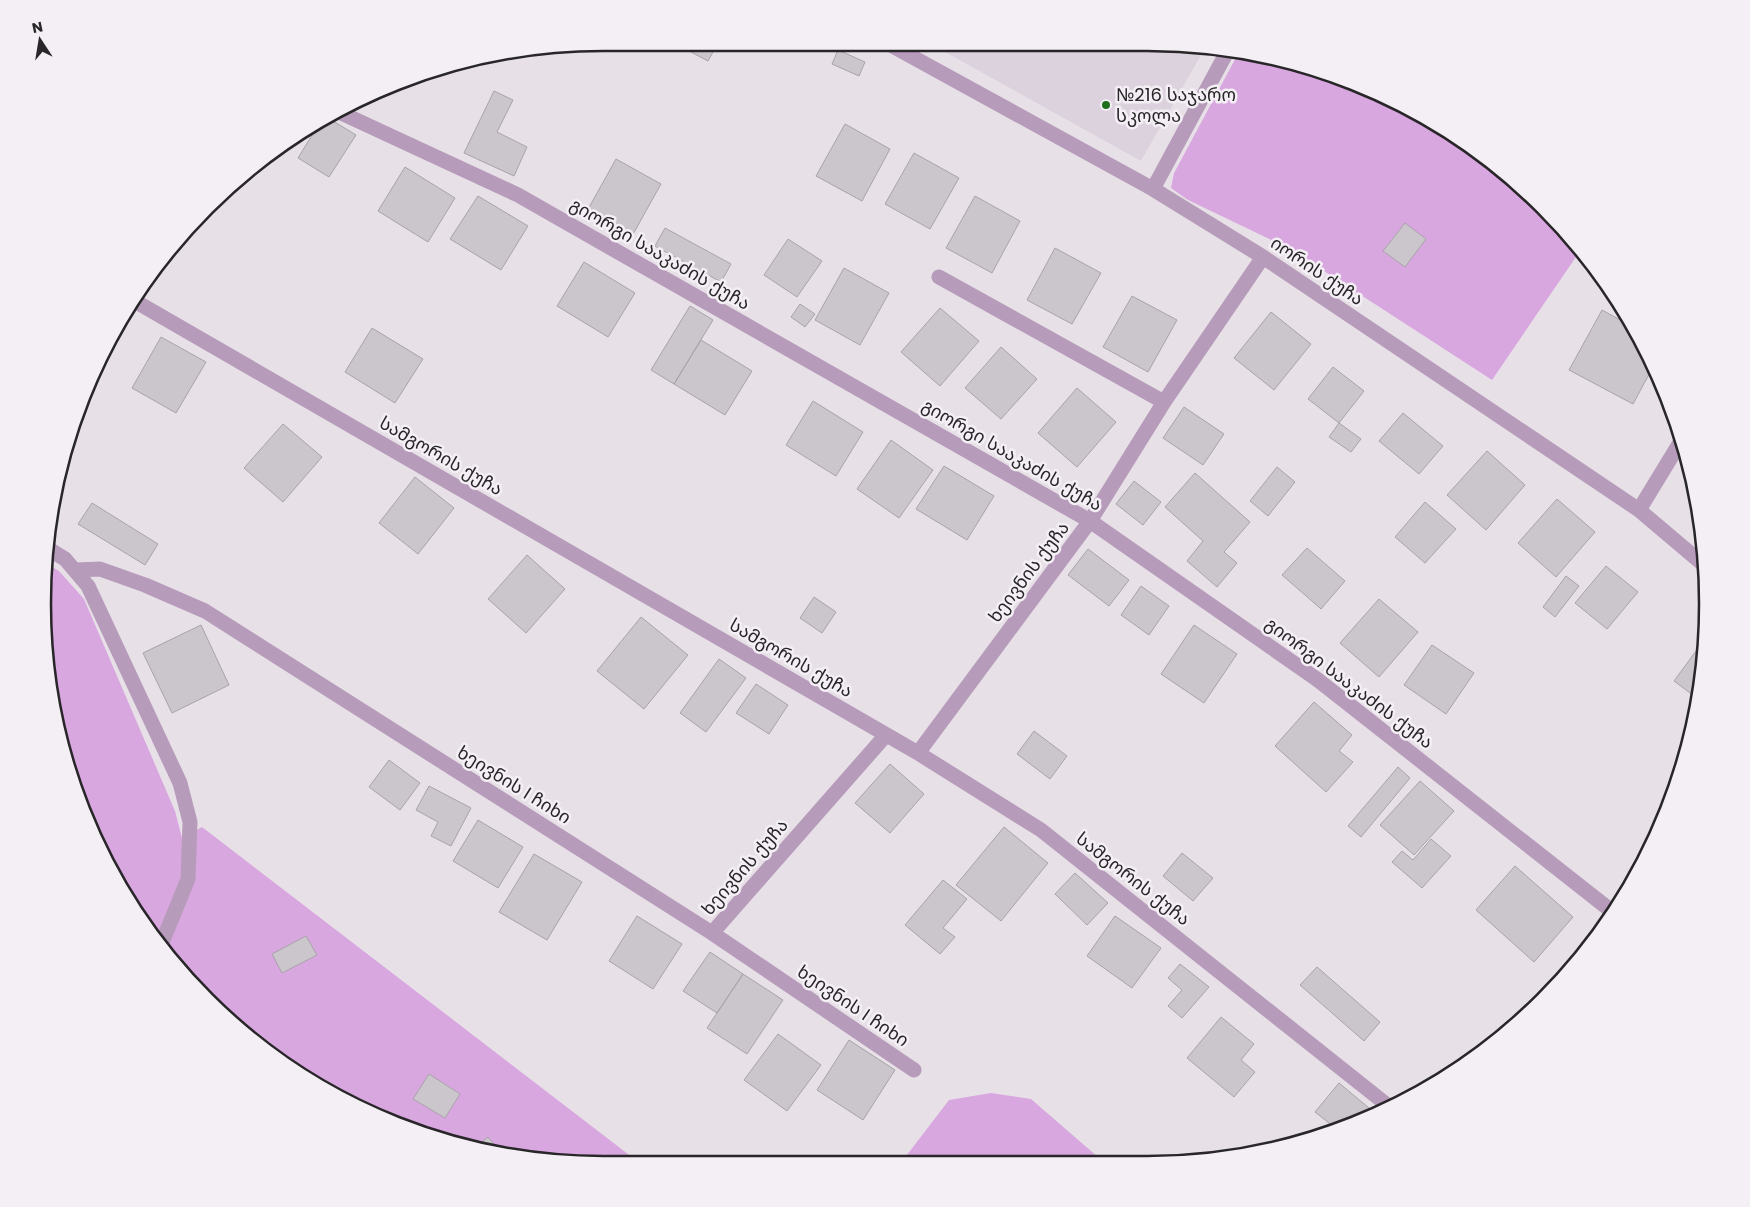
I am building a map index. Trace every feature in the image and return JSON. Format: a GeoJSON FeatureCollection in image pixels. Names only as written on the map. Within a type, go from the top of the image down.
{"type":"FeatureCollection","features":[{"type":"Feature","properties":{"kind":"street","name":"იორის ქუჩა"},"geometry":{"type":"LineString","coordinates":[[912,51],[1153,190],[1263,257],[1639,510],[1697,559]]}},
{"type":"Feature","properties":{"kind":"street"},"geometry":{"type":"LineString","coordinates":[[1153,190],[1224,57]]}},
{"type":"Feature","properties":{"kind":"street","name":"გიორგი სააკაძის ქუჩა"},"geometry":{"type":"LineString","coordinates":[[346,115],[518,195],[1090,521],[1318,680],[1607,908]]}},
{"type":"Feature","properties":{"kind":"street","name":"ხეივნის ქუჩა"},"geometry":{"type":"LineString","coordinates":[[918,753],[1090,521],[1164,402],[1263,257]]}},
{"type":"Feature","properties":{"kind":"street"},"geometry":{"type":"LineString","coordinates":[[939,277],[1164,402]]}},
{"type":"Feature","properties":{"kind":"street","name":"სამგორის ქუჩა"},"geometry":{"type":"LineString","coordinates":[[140,304],[918,753],[1041,830],[1384,1102]]}},
{"type":"Feature","properties":{"kind":"street"},"geometry":{"type":"LineString","coordinates":[[1639,510],[1676,449]]}},
{"type":"Feature","properties":{"kind":"street"},"geometry":{"type":"LineString","coordinates":[[54,552],[65,559],[88,586],[180,782],[190,822],[188,880],[164,939]]}},
{"type":"Feature","properties":{"kind":"street","name":"ხეივნის I ჩიხი"},"geometry":{"type":"LineString","coordinates":[[76,570],[100,570],[145,585],[205,611],[712,933],[914,1070]]}},
{"type":"Feature","properties":{"kind":"street","name":"ხეივნის ქუჩა"},"geometry":{"type":"LineString","coordinates":[[712,933],[886,735]]}},
{"type":"Feature","properties":{"kind":"shaded area","name":"№216 საჯარო სკოლა"},"geometry":{"type":"Polygon","coordinates":[[[943,51],[1146,51],[1202,54],[1141,161],[943,51]]]}},
{"type":"Feature","properties":{"kind":"shaded area"},"geometry":{"type":"Polygon","coordinates":[[[1235,59],[1254,62],[1289,70],[1358,93],[1423,125],[1483,165],[1511,188],[1562,239],[1576,256],[1492,380],[1290,249],[1188,200],[1171,188],[1174,173],[1235,59]]]}},
{"type":"Feature","properties":{"kind":"shaded area"},"geometry":{"type":"Polygon","coordinates":[[[52,567],[59,571],[84,599],[175,811],[182,838],[202,827],[631,1156],[567,1155],[496,1145],[461,1137],[392,1114],[327,1082],[297,1063],[239,1019],[213,994],[165,940],[144,910],[125,880],[93,815],[70,746],[56,676],[52,640],[52,567]]]}},
{"type":"Feature","properties":{"kind":"shaded area"},"geometry":{"type":"Polygon","coordinates":[[[991,1093],[1031,1099],[1097,1156],[906,1156],[949,1100],[991,1093]]]}},
{"type":"Feature","properties":{"kind":"building"},"geometry":{"type":"Polygon","coordinates":[[[689,51],[714,51],[708,61],[689,51]]]}},
{"type":"Feature","properties":{"kind":"building"},"geometry":{"type":"Polygon","coordinates":[[[838,51],[865,62],[859,76],[832,64],[838,51]]]}},
{"type":"Feature","properties":{"kind":"building"},"geometry":{"type":"Polygon","coordinates":[[[494,91],[513,100],[497,132],[527,147],[514,176],[464,153],[494,91]]]}},
{"type":"Feature","properties":{"kind":"building"},"geometry":{"type":"Polygon","coordinates":[[[334,121],[356,135],[329,177],[298,158],[313,134],[334,121]]]}},
{"type":"Feature","properties":{"kind":"building"},"geometry":{"type":"Polygon","coordinates":[[[845,124],[890,149],[862,201],[816,176],[845,124]]]}},
{"type":"Feature","properties":{"kind":"building"},"geometry":{"type":"Polygon","coordinates":[[[914,153],[959,178],[930,229],[885,204],[914,153]]]}},
{"type":"Feature","properties":{"kind":"building"},"geometry":{"type":"Polygon","coordinates":[[[616,159],[661,184],[632,236],[587,211],[616,159]]]}},
{"type":"Feature","properties":{"kind":"building"},"geometry":{"type":"Polygon","coordinates":[[[405,167],[455,198],[428,242],[378,211],[405,167]]]}},
{"type":"Feature","properties":{"kind":"building"},"geometry":{"type":"Polygon","coordinates":[[[478,196],[528,226],[501,270],[450,239],[478,196]]]}},
{"type":"Feature","properties":{"kind":"building"},"geometry":{"type":"Polygon","coordinates":[[[975,196],[1020,221],[992,273],[946,248],[975,196]]]}},
{"type":"Feature","properties":{"kind":"building"},"geometry":{"type":"Polygon","coordinates":[[[1405,223],[1426,239],[1405,267],[1383,251],[1405,223]]]}},
{"type":"Feature","properties":{"kind":"building"},"geometry":{"type":"Polygon","coordinates":[[[665,228],[731,264],[721,282],[655,246],[665,228]]]}},
{"type":"Feature","properties":{"kind":"building"},"geometry":{"type":"Polygon","coordinates":[[[788,239],[822,261],[797,297],[764,275],[788,239]]]}},
{"type":"Feature","properties":{"kind":"building"},"geometry":{"type":"Polygon","coordinates":[[[1055,248],[1101,273],[1072,324],[1027,300],[1055,248]]]}},
{"type":"Feature","properties":{"kind":"building"},"geometry":{"type":"Polygon","coordinates":[[[584,262],[635,293],[608,337],[557,306],[584,262]]]}},
{"type":"Feature","properties":{"kind":"building"},"geometry":{"type":"Polygon","coordinates":[[[844,268],[889,293],[860,345],[815,320],[844,268]]]}},
{"type":"Feature","properties":{"kind":"building"},"geometry":{"type":"Polygon","coordinates":[[[1132,296],[1177,320],[1148,372],[1103,347],[1132,296]]]}},
{"type":"Feature","properties":{"kind":"building"},"geometry":{"type":"Polygon","coordinates":[[[800,304],[815,314],[805,327],[791,317],[800,304]]]}},
{"type":"Feature","properties":{"kind":"building"},"geometry":{"type":"Polygon","coordinates":[[[690,306],[713,320],[674,384],[651,370],[690,306]]]}},
{"type":"Feature","properties":{"kind":"building"},"geometry":{"type":"Polygon","coordinates":[[[940,308],[979,341],[940,386],[901,352],[940,308]]]}},
{"type":"Feature","properties":{"kind":"building"},"geometry":{"type":"Polygon","coordinates":[[[1602,310],[1621,320],[1649,374],[1633,404],[1569,370],[1602,310]]]}},
{"type":"Feature","properties":{"kind":"building"},"geometry":{"type":"Polygon","coordinates":[[[1271,312],[1311,344],[1274,390],[1234,358],[1271,312]]]}},
{"type":"Feature","properties":{"kind":"building"},"geometry":{"type":"Polygon","coordinates":[[[372,328],[423,359],[395,403],[345,372],[372,328]]]}},
{"type":"Feature","properties":{"kind":"building"},"geometry":{"type":"Polygon","coordinates":[[[161,337],[206,362],[176,413],[132,388],[161,337]]]}},
{"type":"Feature","properties":{"kind":"building"},"geometry":{"type":"Polygon","coordinates":[[[701,340],[752,371],[725,415],[674,384],[701,340]]]}},
{"type":"Feature","properties":{"kind":"building"},"geometry":{"type":"Polygon","coordinates":[[[1001,347],[1037,379],[1001,419],[965,388],[1001,347]]]}},
{"type":"Feature","properties":{"kind":"building"},"geometry":{"type":"Polygon","coordinates":[[[1333,367],[1364,391],[1339,423],[1308,399],[1333,367]]]}},
{"type":"Feature","properties":{"kind":"building"},"geometry":{"type":"Polygon","coordinates":[[[1077,388],[1116,422],[1077,467],[1038,433],[1077,388]]]}},
{"type":"Feature","properties":{"kind":"building"},"geometry":{"type":"Polygon","coordinates":[[[813,401],[863,432],[836,476],[786,445],[813,401]]]}},
{"type":"Feature","properties":{"kind":"building"},"geometry":{"type":"Polygon","coordinates":[[[1184,407],[1224,434],[1203,465],[1163,438],[1184,407]]]}},
{"type":"Feature","properties":{"kind":"building"},"geometry":{"type":"Polygon","coordinates":[[[1403,413],[1443,446],[1419,474],[1379,441],[1403,413]]]}},
{"type":"Feature","properties":{"kind":"building"},"geometry":{"type":"Polygon","coordinates":[[[1339,423],[1361,439],[1351,452],[1329,437],[1339,423]]]}},
{"type":"Feature","properties":{"kind":"building"},"geometry":{"type":"Polygon","coordinates":[[[283,424],[322,457],[283,502],[244,468],[283,424]]]}},
{"type":"Feature","properties":{"kind":"building"},"geometry":{"type":"Polygon","coordinates":[[[891,440],[933,470],[899,518],[857,489],[891,440]]]}},
{"type":"Feature","properties":{"kind":"building"},"geometry":{"type":"Polygon","coordinates":[[[1487,451],[1525,485],[1486,530],[1447,495],[1487,451]]]}},
{"type":"Feature","properties":{"kind":"building"},"geometry":{"type":"Polygon","coordinates":[[[944,466],[994,496],[967,540],[916,509],[944,466]]]}},
{"type":"Feature","properties":{"kind":"building"},"geometry":{"type":"Polygon","coordinates":[[[1277,467],[1295,482],[1268,516],[1250,501],[1277,467]]]}},
{"type":"Feature","properties":{"kind":"building"},"geometry":{"type":"Polygon","coordinates":[[[1195,473],[1250,522],[1224,552],[1237,563],[1217,587],[1187,561],[1203,541],[1165,507],[1195,473]]]}},
{"type":"Feature","properties":{"kind":"building"},"geometry":{"type":"Polygon","coordinates":[[[415,477],[454,508],[418,554],[379,523],[415,477]]]}},
{"type":"Feature","properties":{"kind":"building"},"geometry":{"type":"Polygon","coordinates":[[[1134,481],[1161,502],[1143,525],[1116,504],[1134,481]]]}},
{"type":"Feature","properties":{"kind":"building"},"geometry":{"type":"Polygon","coordinates":[[[1557,499],[1595,532],[1556,577],[1518,543],[1557,499]]]}},
{"type":"Feature","properties":{"kind":"building"},"geometry":{"type":"Polygon","coordinates":[[[1425,502],[1456,529],[1425,563],[1395,537],[1425,502]]]}},
{"type":"Feature","properties":{"kind":"building"},"geometry":{"type":"Polygon","coordinates":[[[92,503],[158,544],[145,565],[78,524],[92,503]]]}},
{"type":"Feature","properties":{"kind":"building"},"geometry":{"type":"Polygon","coordinates":[[[1307,548],[1345,581],[1321,609],[1282,575],[1307,548]]]}},
{"type":"Feature","properties":{"kind":"building"},"geometry":{"type":"Polygon","coordinates":[[[1088,549],[1129,580],[1109,606],[1068,575],[1088,549]]]}},
{"type":"Feature","properties":{"kind":"building"},"geometry":{"type":"Polygon","coordinates":[[[527,555],[565,589],[526,633],[488,599],[527,555]]]}},
{"type":"Feature","properties":{"kind":"building"},"geometry":{"type":"Polygon","coordinates":[[[1606,566],[1638,592],[1607,629],[1575,603],[1606,566]]]}},
{"type":"Feature","properties":{"kind":"building"},"geometry":{"type":"Polygon","coordinates":[[[1566,576],[1579,586],[1555,617],[1543,607],[1566,576]]]}},
{"type":"Feature","properties":{"kind":"building"},"geometry":{"type":"Polygon","coordinates":[[[1141,586],[1169,606],[1149,635],[1121,615],[1141,586]]]}},
{"type":"Feature","properties":{"kind":"building"},"geometry":{"type":"Polygon","coordinates":[[[814,597],[836,612],[822,633],[800,618],[814,597]]]}},
{"type":"Feature","properties":{"kind":"building"},"geometry":{"type":"Polygon","coordinates":[[[1379,599],[1418,632],[1379,677],[1340,643],[1379,599]]]}},
{"type":"Feature","properties":{"kind":"building"},"geometry":{"type":"Polygon","coordinates":[[[641,617],[688,655],[644,709],[597,671],[641,617]]]}},
{"type":"Feature","properties":{"kind":"building"},"geometry":{"type":"Polygon","coordinates":[[[201,625],[229,685],[172,713],[143,653],[201,625]]]}},
{"type":"Feature","properties":{"kind":"building"},"geometry":{"type":"Polygon","coordinates":[[[1194,625],[1237,654],[1204,703],[1161,674],[1194,625]]]}},
{"type":"Feature","properties":{"kind":"building"},"geometry":{"type":"Polygon","coordinates":[[[1432,645],[1474,673],[1446,714],[1404,685],[1432,645]]]}},
{"type":"Feature","properties":{"kind":"building"},"geometry":{"type":"Polygon","coordinates":[[[1697,650],[1691,694],[1674,681],[1697,650]]]}},
{"type":"Feature","properties":{"kind":"building"},"geometry":{"type":"Polygon","coordinates":[[[719,659],[746,678],[706,732],[680,713],[719,659]]]}},
{"type":"Feature","properties":{"kind":"building"},"geometry":{"type":"Polygon","coordinates":[[[756,684],[788,705],[769,734],[736,713],[756,684]]]}},
{"type":"Feature","properties":{"kind":"building"},"geometry":{"type":"Polygon","coordinates":[[[1314,702],[1352,735],[1339,751],[1353,762],[1326,792],[1275,746],[1314,702]]]}},
{"type":"Feature","properties":{"kind":"building"},"geometry":{"type":"Polygon","coordinates":[[[1034,731],[1067,756],[1050,779],[1017,754],[1034,731]]]}},
{"type":"Feature","properties":{"kind":"building"},"geometry":{"type":"Polygon","coordinates":[[[389,760],[420,783],[400,810],[369,787],[389,760]]]}},
{"type":"Feature","properties":{"kind":"building"},"geometry":{"type":"Polygon","coordinates":[[[890,764],[924,794],[890,833],[855,803],[890,764]]]}},
{"type":"Feature","properties":{"kind":"building"},"geometry":{"type":"Polygon","coordinates":[[[1398,767],[1410,778],[1361,837],[1348,826],[1398,767]]]}},
{"type":"Feature","properties":{"kind":"building"},"geometry":{"type":"Polygon","coordinates":[[[1420,781],[1454,811],[1414,855],[1380,825],[1420,781]]]}},
{"type":"Feature","properties":{"kind":"building"},"geometry":{"type":"Polygon","coordinates":[[[429,786],[471,808],[451,846],[431,836],[438,822],[416,810],[429,786]]]}},
{"type":"Feature","properties":{"kind":"building"},"geometry":{"type":"Polygon","coordinates":[[[478,820],[523,847],[498,888],[453,861],[478,820]]]}},
{"type":"Feature","properties":{"kind":"building"},"geometry":{"type":"Polygon","coordinates":[[[1004,827],[1048,863],[1001,921],[956,885],[1004,827]]]}},
{"type":"Feature","properties":{"kind":"building"},"geometry":{"type":"Polygon","coordinates":[[[1431,839],[1451,856],[1422,888],[1392,862],[1402,851],[1413,860],[1431,839]]]}},
{"type":"Feature","properties":{"kind":"building"},"geometry":{"type":"Polygon","coordinates":[[[1182,853],[1213,878],[1193,901],[1163,876],[1182,853]]]}},
{"type":"Feature","properties":{"kind":"building"},"geometry":{"type":"Polygon","coordinates":[[[534,854],[582,882],[547,940],[499,912],[534,854]]]}},
{"type":"Feature","properties":{"kind":"building"},"geometry":{"type":"Polygon","coordinates":[[[1515,866],[1573,917],[1534,962],[1476,910],[1515,866]]]}},
{"type":"Feature","properties":{"kind":"building"},"geometry":{"type":"Polygon","coordinates":[[[1075,873],[1108,903],[1087,925],[1055,894],[1075,873]]]}},
{"type":"Feature","properties":{"kind":"building"},"geometry":{"type":"Polygon","coordinates":[[[943,880],[967,899],[943,928],[955,937],[940,954],[905,925],[943,880]]]}},
{"type":"Feature","properties":{"kind":"building"},"geometry":{"type":"Polygon","coordinates":[[[637,916],[682,944],[653,989],[609,961],[637,916]]]}},
{"type":"Feature","properties":{"kind":"building"},"geometry":{"type":"Polygon","coordinates":[[[1115,916],[1161,948],[1132,988],[1087,956],[1115,916]]]}},
{"type":"Feature","properties":{"kind":"building"},"geometry":{"type":"Polygon","coordinates":[[[306,936],[317,955],[282,973],[272,954],[306,936]]]}},
{"type":"Feature","properties":{"kind":"building"},"geometry":{"type":"Polygon","coordinates":[[[710,952],[743,974],[717,1013],[683,991],[710,952]]]}},
{"type":"Feature","properties":{"kind":"building"},"geometry":{"type":"Polygon","coordinates":[[[1180,964],[1209,987],[1182,1018],[1168,1006],[1182,990],[1168,978],[1180,964]]]}},
{"type":"Feature","properties":{"kind":"building"},"geometry":{"type":"Polygon","coordinates":[[[1317,967],[1380,1022],[1364,1041],[1300,985],[1317,967]]]}},
{"type":"Feature","properties":{"kind":"building"},"geometry":{"type":"Polygon","coordinates":[[[743,974],[783,1000],[747,1054],[707,1028],[743,974]]]}},
{"type":"Feature","properties":{"kind":"building"},"geometry":{"type":"Polygon","coordinates":[[[1221,1017],[1254,1044],[1241,1060],[1255,1072],[1234,1097],[1187,1058],[1221,1017]]]}},
{"type":"Feature","properties":{"kind":"building"},"geometry":{"type":"Polygon","coordinates":[[[778,1034],[821,1065],[787,1111],[744,1080],[778,1034]]]}},
{"type":"Feature","properties":{"kind":"building"},"geometry":{"type":"Polygon","coordinates":[[[849,1040],[895,1070],[863,1120],[817,1090],[849,1040]]]}},
{"type":"Feature","properties":{"kind":"building"},"geometry":{"type":"Polygon","coordinates":[[[429,1074],[460,1094],[445,1118],[413,1099],[429,1074]]]}},
{"type":"Feature","properties":{"kind":"building"},"geometry":{"type":"Polygon","coordinates":[[[1339,1083],[1370,1109],[1330,1124],[1315,1112],[1339,1083]]]}},
{"type":"Feature","properties":{"kind":"building"},"geometry":{"type":"Polygon","coordinates":[[[488,1137],[494,1145],[482,1142],[488,1137]]]}},
{"type":"Feature","properties":{"kind":"place","name":"№216 საჯარო სკოლა"},"geometry":{"type":"Point","coordinates":[1106,105]}}]}
